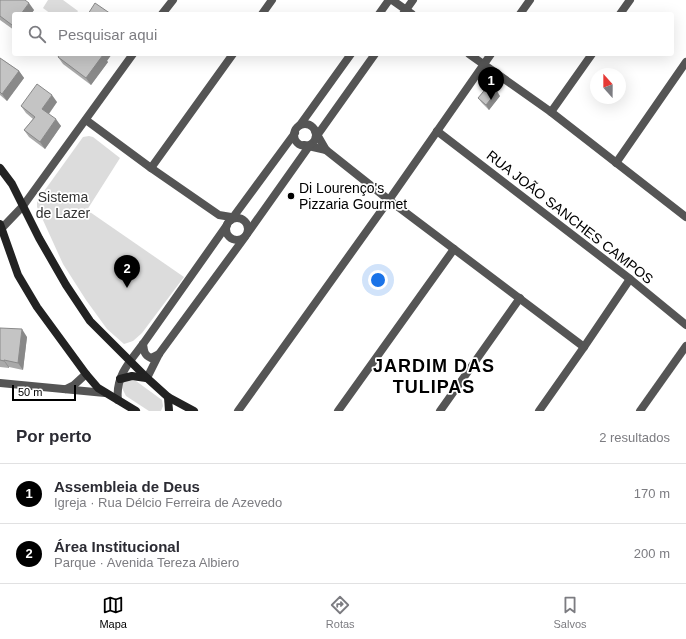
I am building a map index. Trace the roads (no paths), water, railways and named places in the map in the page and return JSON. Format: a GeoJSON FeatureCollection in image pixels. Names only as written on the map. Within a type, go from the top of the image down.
{"type":"FeatureCollection","features":[{"type":"Feature","properties":{"kind":"main road"},"geometry":{"type":"LineString","coordinates":[[0,168],[8,177],[39,238],[66,285],[90,321],[129,361],[168,397],[194,411]]}},
{"type":"Feature","properties":{"kind":"main road"},"geometry":{"type":"LineString","coordinates":[[1,226],[18,275],[38,307],[94,385],[136,411]]}},
{"type":"Feature","properties":{"kind":"main road"},"geometry":{"type":"LineString","coordinates":[[120,379],[132,376],[147,378]]}},
{"type":"Feature","properties":{"kind":"main road"},"geometry":{"type":"LineString","coordinates":[[168,397],[169,411]]}},
{"type":"Feature","properties":{"kind":"street"},"geometry":{"type":"LineString","coordinates":[[164,12],[173,0]]}},
{"type":"Feature","properties":{"kind":"street"},"geometry":{"type":"LineString","coordinates":[[263,12],[272,0]]}},
{"type":"Feature","properties":{"kind":"street"},"geometry":{"type":"LineString","coordinates":[[381,12],[391,0],[406,12]]}},
{"type":"Feature","properties":{"kind":"street"},"geometry":{"type":"LineString","coordinates":[[407,12],[413,0]]}},
{"type":"Feature","properties":{"kind":"street"},"geometry":{"type":"LineString","coordinates":[[521,12],[530,0]]}},
{"type":"Feature","properties":{"kind":"street"},"geometry":{"type":"LineString","coordinates":[[621,12],[630,0]]}},
{"type":"Feature","properties":{"kind":"street"},"geometry":{"type":"LineString","coordinates":[[1,226],[24,206],[132,56]]}},
{"type":"Feature","properties":{"kind":"street"},"geometry":{"type":"LineString","coordinates":[[151,168],[232,56]]}},
{"type":"Feature","properties":{"kind":"street"},"geometry":{"type":"LineString","coordinates":[[118,400],[117,389],[129,361],[350,56]]}},
{"type":"Feature","properties":{"kind":"street"},"geometry":{"type":"LineString","coordinates":[[147,378],[159,354],[246,235],[307,145],[374,56]]}},
{"type":"Feature","properties":{"kind":"street"},"geometry":{"type":"LineString","coordinates":[[472,56],[551,112],[683,215],[686,206]]}},
{"type":"Feature","properties":{"kind":"street"},"geometry":{"type":"LineString","coordinates":[[238,411],[490,56]]}},
{"type":"Feature","properties":{"kind":"street"},"geometry":{"type":"LineString","coordinates":[[551,112],[591,56]]}},
{"type":"Feature","properties":{"kind":"street"},"geometry":{"type":"LineString","coordinates":[[616,162],[686,62]]}},
{"type":"Feature","properties":{"kind":"street"},"geometry":{"type":"LineString","coordinates":[[86,120],[151,168],[230,223]]}},
{"type":"Feature","properties":{"kind":"street"},"geometry":{"type":"LineString","coordinates":[[300,126],[308,125],[316,134],[326,150],[389,200],[584,347]]}},
{"type":"Feature","properties":{"kind":"street","name":"RUA JOÃO SANCHES CAMPOS"},"geometry":{"type":"LineString","coordinates":[[437,131],[630,279],[686,325]]}},
{"type":"Feature","properties":{"kind":"street"},"geometry":{"type":"LineString","coordinates":[[295,133],[296,140],[301,145],[326,150]]}},
{"type":"Feature","properties":{"kind":"street"},"geometry":{"type":"LineString","coordinates":[[219,214],[230,223]]}},
{"type":"Feature","properties":{"kind":"street"},"geometry":{"type":"LineString","coordinates":[[240,219],[246,222],[248,228],[246,235],[236,240],[230,237],[230,223],[240,219]]}},
{"type":"Feature","properties":{"kind":"street"},"geometry":{"type":"LineString","coordinates":[[338,411],[454,249]]}},
{"type":"Feature","properties":{"kind":"street"},"geometry":{"type":"LineString","coordinates":[[539,411],[630,279]]}},
{"type":"Feature","properties":{"kind":"street"},"geometry":{"type":"LineString","coordinates":[[440,411],[520,298]]}},
{"type":"Feature","properties":{"kind":"street"},"geometry":{"type":"LineString","coordinates":[[119,351],[133,351],[142,345]]}},
{"type":"Feature","properties":{"kind":"street"},"geometry":{"type":"LineString","coordinates":[[142,345],[148,357],[151,358],[159,354]]}},
{"type":"Feature","properties":{"kind":"street"},"geometry":{"type":"LineString","coordinates":[[640,411],[686,346]]}},
{"type":"Feature","properties":{"kind":"street"},"geometry":{"type":"LineString","coordinates":[[63,390],[74,385],[86,374]]}},
{"type":"Feature","properties":{"kind":"street"},"geometry":{"type":"LineString","coordinates":[[0,383],[105,393]]}},
{"type":"Feature","properties":{"kind":"place","name":"Assembleia de Deus"},"geometry":{"type":"Point","coordinates":[491,100]}},
{"type":"Feature","properties":{"kind":"place","name":"Di Lourenço's Pizzaria Gourmet"},"geometry":{"type":"Point","coordinates":[291,196]}},
{"type":"Feature","properties":{"kind":"place","name":"Área Institucional"},"geometry":{"type":"Point","coordinates":[127,288]}},
{"type":"Feature","properties":{"kind":"district","name":"JARDIM DAS TULIPAS"},"geometry":{"type":"Point","coordinates":[434,376]}},
{"type":"Feature","properties":{"kind":"park label","name":"Sistema de Lazer"},"geometry":{"type":"Point","coordinates":[63,206]}}]}
